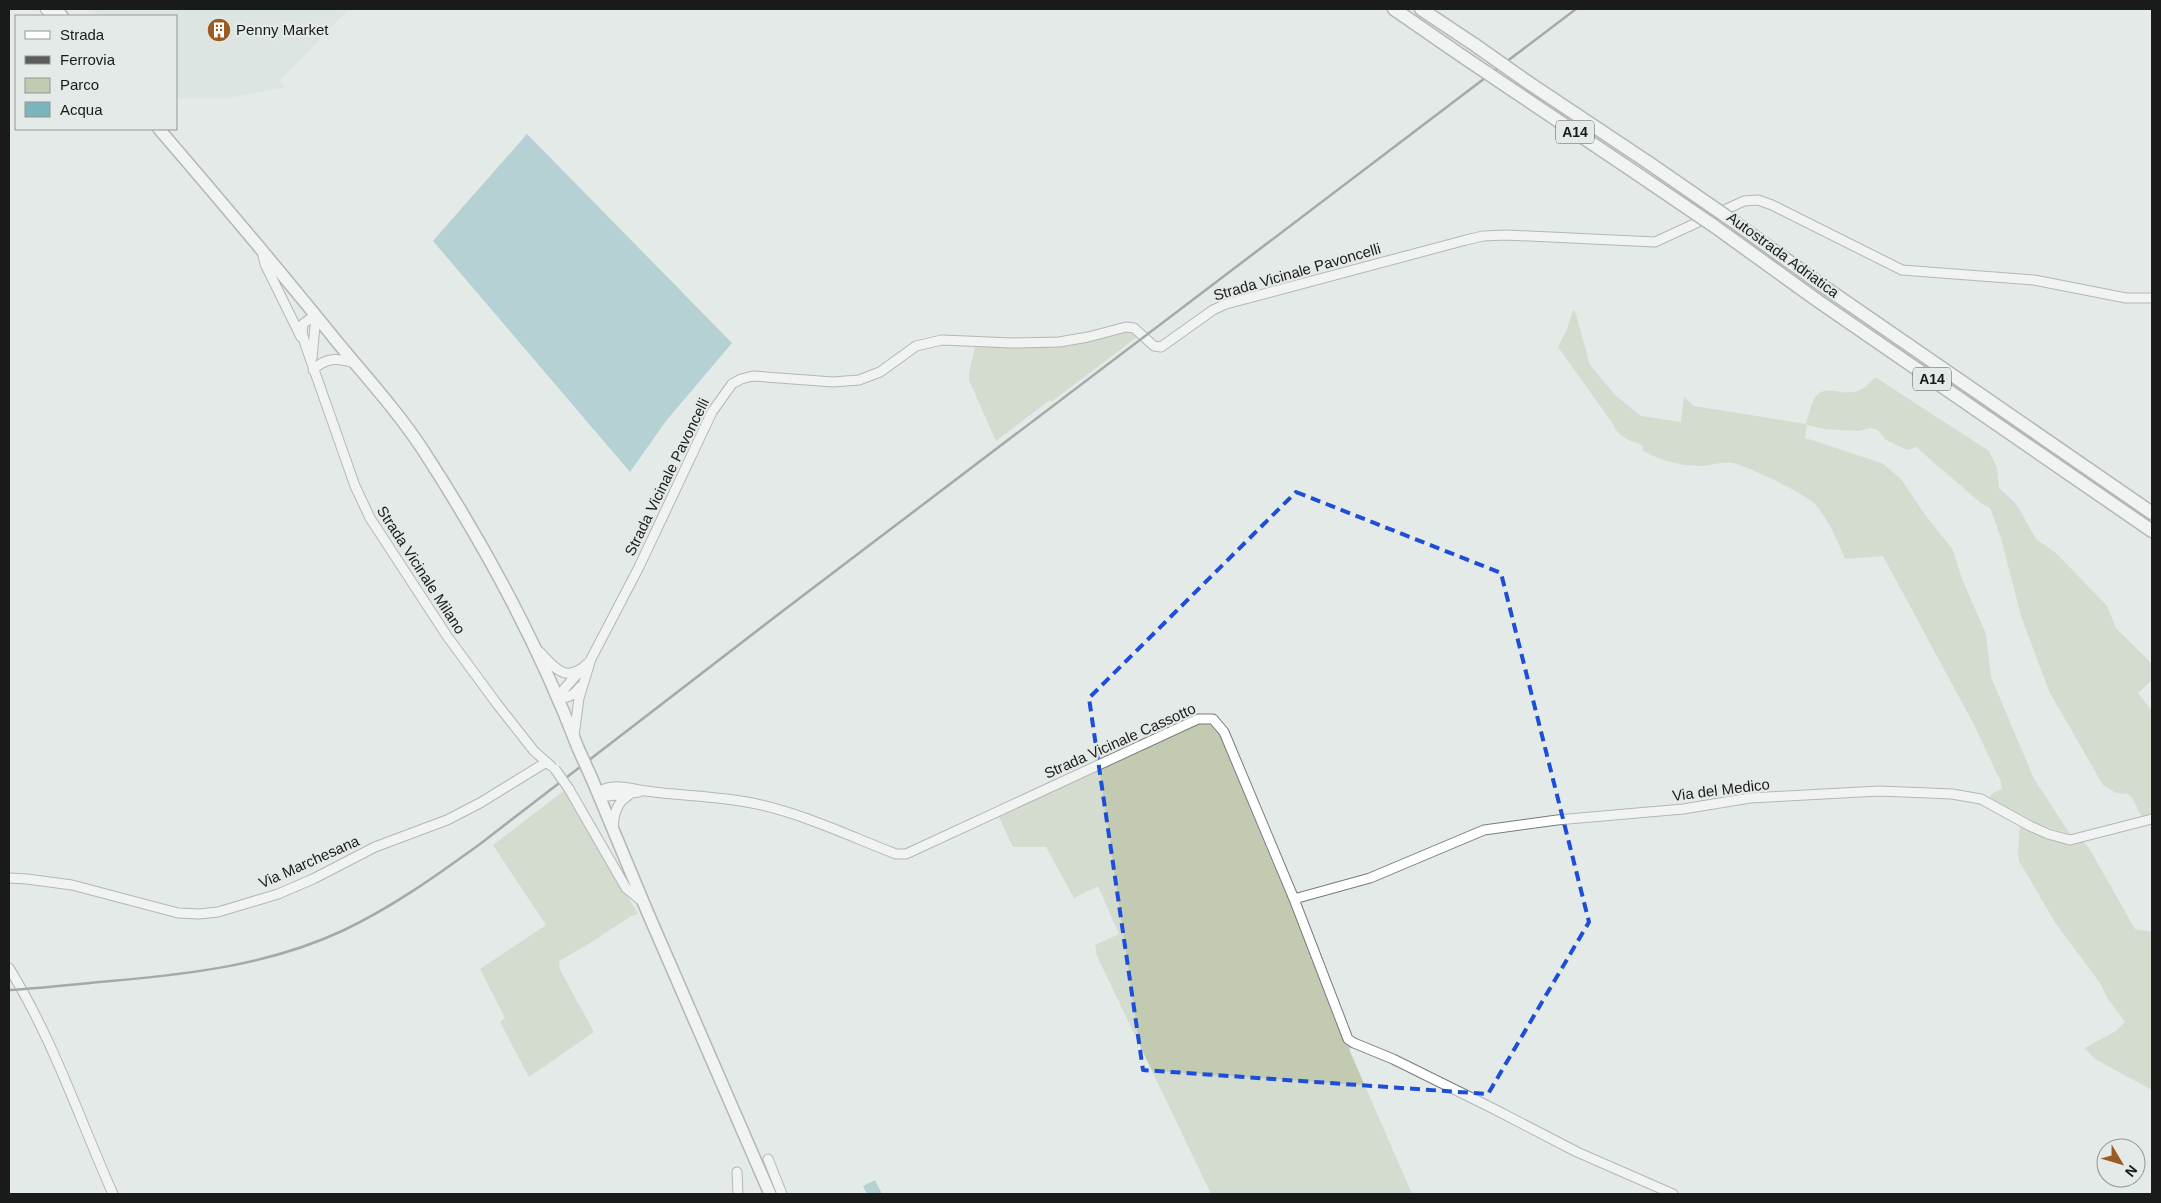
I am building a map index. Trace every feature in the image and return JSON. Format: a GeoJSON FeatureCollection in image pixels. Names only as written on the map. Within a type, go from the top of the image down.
{"type":"FeatureCollection","features":[{"type":"Feature","properties":{"kind":"highway","name":"Autostrada Adriatica"},"geometry":{"type":"LineString","coordinates":[[1394,9],[1714,226],[1826,306],[2152,530]]}},
{"type":"Feature","properties":{"kind":"highway","name":"Autostrada Adriatica"},"geometry":{"type":"LineString","coordinates":[[1422,9],[1649,163],[1823,286],[2152,513]]}},
{"type":"Feature","properties":{"kind":"main road"},"geometry":{"type":"LineString","coordinates":[[160,130],[262,250],[423,450],[481,544],[533,643],[770,1194]]}},
{"type":"Feature","properties":{"kind":"street","name":"Strada Vicinale Pavoncelli"},"geometry":{"type":"LineString","coordinates":[[574,736],[583,681],[591,659],[639,567],[712,412],[732,384],[741,378],[753,376],[833,382],[859,380],[872,377],[916,346],[942,340],[1012,343],[1059,342],[1126,327],[1134,328],[1154,346],[1161,347],[1213,310],[1226,304],[1466,240],[1483,236],[1506,235],[1656,242],[1672,237],[1736,204],[1751,200],[1772,204],[1902,270],[2028,280],[2126,298],[2152,298]]}},
{"type":"Feature","properties":{"kind":"street"},"geometry":{"type":"LineString","coordinates":[[262,250],[265,264],[305,344]]}},
{"type":"Feature","properties":{"kind":"street"},"geometry":{"type":"LineString","coordinates":[[305,344],[302,331],[303,324],[316,316]]}},
{"type":"Feature","properties":{"kind":"street"},"geometry":{"type":"LineString","coordinates":[[313,370],[311,354],[316,316]]}},
{"type":"Feature","properties":{"kind":"street","name":"Strada Vicinale Milano"},"geometry":{"type":"LineString","coordinates":[[305,344],[355,486],[370,518],[447,636],[516,729],[545,763],[555,769],[569,789],[626,888],[644,902]]}},
{"type":"Feature","properties":{"kind":"street"},"geometry":{"type":"LineString","coordinates":[[313,370],[320,363],[331,358],[354,363]]}},
{"type":"Feature","properties":{"kind":"street"},"geometry":{"type":"LineString","coordinates":[[533,643],[554,668],[560,672],[568,673],[580,670]]}},
{"type":"Feature","properties":{"kind":"street","name":"Strada Vicinale Pavoncelli"},"geometry":{"type":"LineString","coordinates":[[557,697],[591,659]]}},
{"type":"Feature","properties":{"kind":"street"},"geometry":{"type":"LineString","coordinates":[[557,697],[566,698],[571,696],[583,681]]}},
{"type":"Feature","properties":{"kind":"street","name":"Strada Vicinale Cassotto"},"geometry":{"type":"LineString","coordinates":[[598,792],[613,786],[754,804],[817,822],[896,854],[906,854],[1198,719],[1210,718],[1216,721],[1224,732],[1294,899],[1348,1039],[1393,1058],[1577,1152],[1673,1194]]}},
{"type":"Feature","properties":{"kind":"street","name":"Via Marchesana"},"geometry":{"type":"LineString","coordinates":[[9,878],[72,885],[178,913],[199,914],[218,912],[286,890],[313,879],[374,847],[447,820],[480,803],[545,763]]}},
{"type":"Feature","properties":{"kind":"street"},"geometry":{"type":"LineString","coordinates":[[598,792],[608,796],[644,791]]}},
{"type":"Feature","properties":{"kind":"street","name":"Via del Medico"},"geometry":{"type":"LineString","coordinates":[[1294,899],[1370,878],[1484,830],[1557,820],[1683,809],[1750,798],[1879,792],[1952,794],[1981,799],[2030,826],[2048,834],[2070,840],[2152,818]]}},
{"type":"Feature","properties":{"kind":"street"},"geometry":{"type":"LineString","coordinates":[[613,829],[615,811],[623,800],[634,793]]}},
{"type":"Feature","properties":{"kind":"street"},"geometry":{"type":"LineString","coordinates":[[9,968],[71,1091],[113,1194]]}},
{"type":"Feature","properties":{"kind":"street"},"geometry":{"type":"LineString","coordinates":[[768,1159],[782,1194]]}},
{"type":"Feature","properties":{"kind":"street"},"geometry":{"type":"LineString","coordinates":[[737,1172],[738,1194]]}},
{"type":"Feature","properties":{"kind":"highlighted area"},"geometry":{"type":"Polygon","coordinates":[[[1296,492],[1501,573],[1589,922],[1488,1094],[1143,1070],[1089,698],[1296,492]]]}},
{"type":"Feature","properties":{"kind":"shaded area"},"geometry":{"type":"Polygon","coordinates":[[[92,9],[349,9],[280,80],[283,88],[223,99],[178,98],[178,15],[98,15],[92,9]]]}},
{"type":"Feature","properties":{"kind":"green space"},"geometry":{"type":"Polygon","coordinates":[[[1573,310],[1575,311],[1590,365],[1616,396],[1641,416],[1681,422],[1684,396],[1693,406],[1806,424],[1812,404],[1818,394],[1830,390],[1843,392],[1858,391],[1867,386],[1875,377],[1989,451],[1997,468],[1999,488],[2017,505],[2036,539],[2056,553],[2107,606],[2116,628],[2152,664],[2152,680],[2138,693],[2152,711],[2152,815],[2142,818],[2133,799],[2128,794],[2116,793],[2103,785],[2049,691],[2021,616],[2001,538],[1990,508],[1982,504],[1916,447],[1907,450],[1886,440],[1878,430],[1870,428],[1858,431],[1825,429],[1807,425],[1805,438],[1882,463],[1901,479],[1923,512],[1953,550],[1962,579],[1986,634],[1991,677],[2034,779],[2070,834],[2040,825],[1990,798],[1991,794],[2002,789],[2001,782],[1973,723],[1883,556],[1845,559],[1829,523],[1815,504],[1801,494],[1762,474],[1733,463],[1702,466],[1687,465],[1657,458],[1643,451],[1642,445],[1621,435],[1558,347],[1567,329],[1573,310]]]}},
{"type":"Feature","properties":{"kind":"green space"},"geometry":{"type":"Polygon","coordinates":[[[1127,329],[1141,334],[996,441],[969,380],[976,343],[1020,344],[1127,329]]]}},
{"type":"Feature","properties":{"kind":"green space"},"geometry":{"type":"Polygon","coordinates":[[[1202,721],[1219,728],[1337,1013],[1356,1045],[1349,1049],[1412,1194],[1211,1194],[1097,956],[1095,945],[1119,934],[1098,886],[1074,898],[1046,847],[1013,847],[998,815],[1202,721]]]}},
{"type":"Feature","properties":{"kind":"green space"},"geometry":{"type":"Polygon","coordinates":[[[565,790],[638,914],[631,916],[559,961],[560,970],[594,1032],[529,1077],[500,1022],[505,1018],[480,969],[546,925],[493,845],[565,790]]]}},
{"type":"Feature","properties":{"kind":"green space"},"geometry":{"type":"Polygon","coordinates":[[[2020,819],[2038,829],[2080,838],[2089,848],[2135,929],[2152,932],[2152,1090],[2095,1059],[2085,1048],[2116,1031],[2125,1022],[2108,999],[2100,983],[2056,924],[2019,861],[2020,819]]]}},
{"type":"Feature","properties":{"kind":"water"},"geometry":{"type":"Polygon","coordinates":[[[527,134],[732,343],[666,421],[630,472],[433,241],[527,134]]]}},
{"type":"Feature","properties":{"kind":"water"},"geometry":{"type":"Polygon","coordinates":[[[875,1180],[882,1194],[867,1194],[863,1186],[875,1180]]]}},
{"type":"Feature","properties":{"kind":"railway"},"geometry":{"type":"LineString","coordinates":[[9,990],[170,975],[258,960],[314,943],[342,931],[396,902],[480,844],[784,610],[1576,9]]}},
{"type":"Feature","properties":{"kind":"place","name":"Penny Market"},"geometry":{"type":"Point","coordinates":[219,30]}}]}
